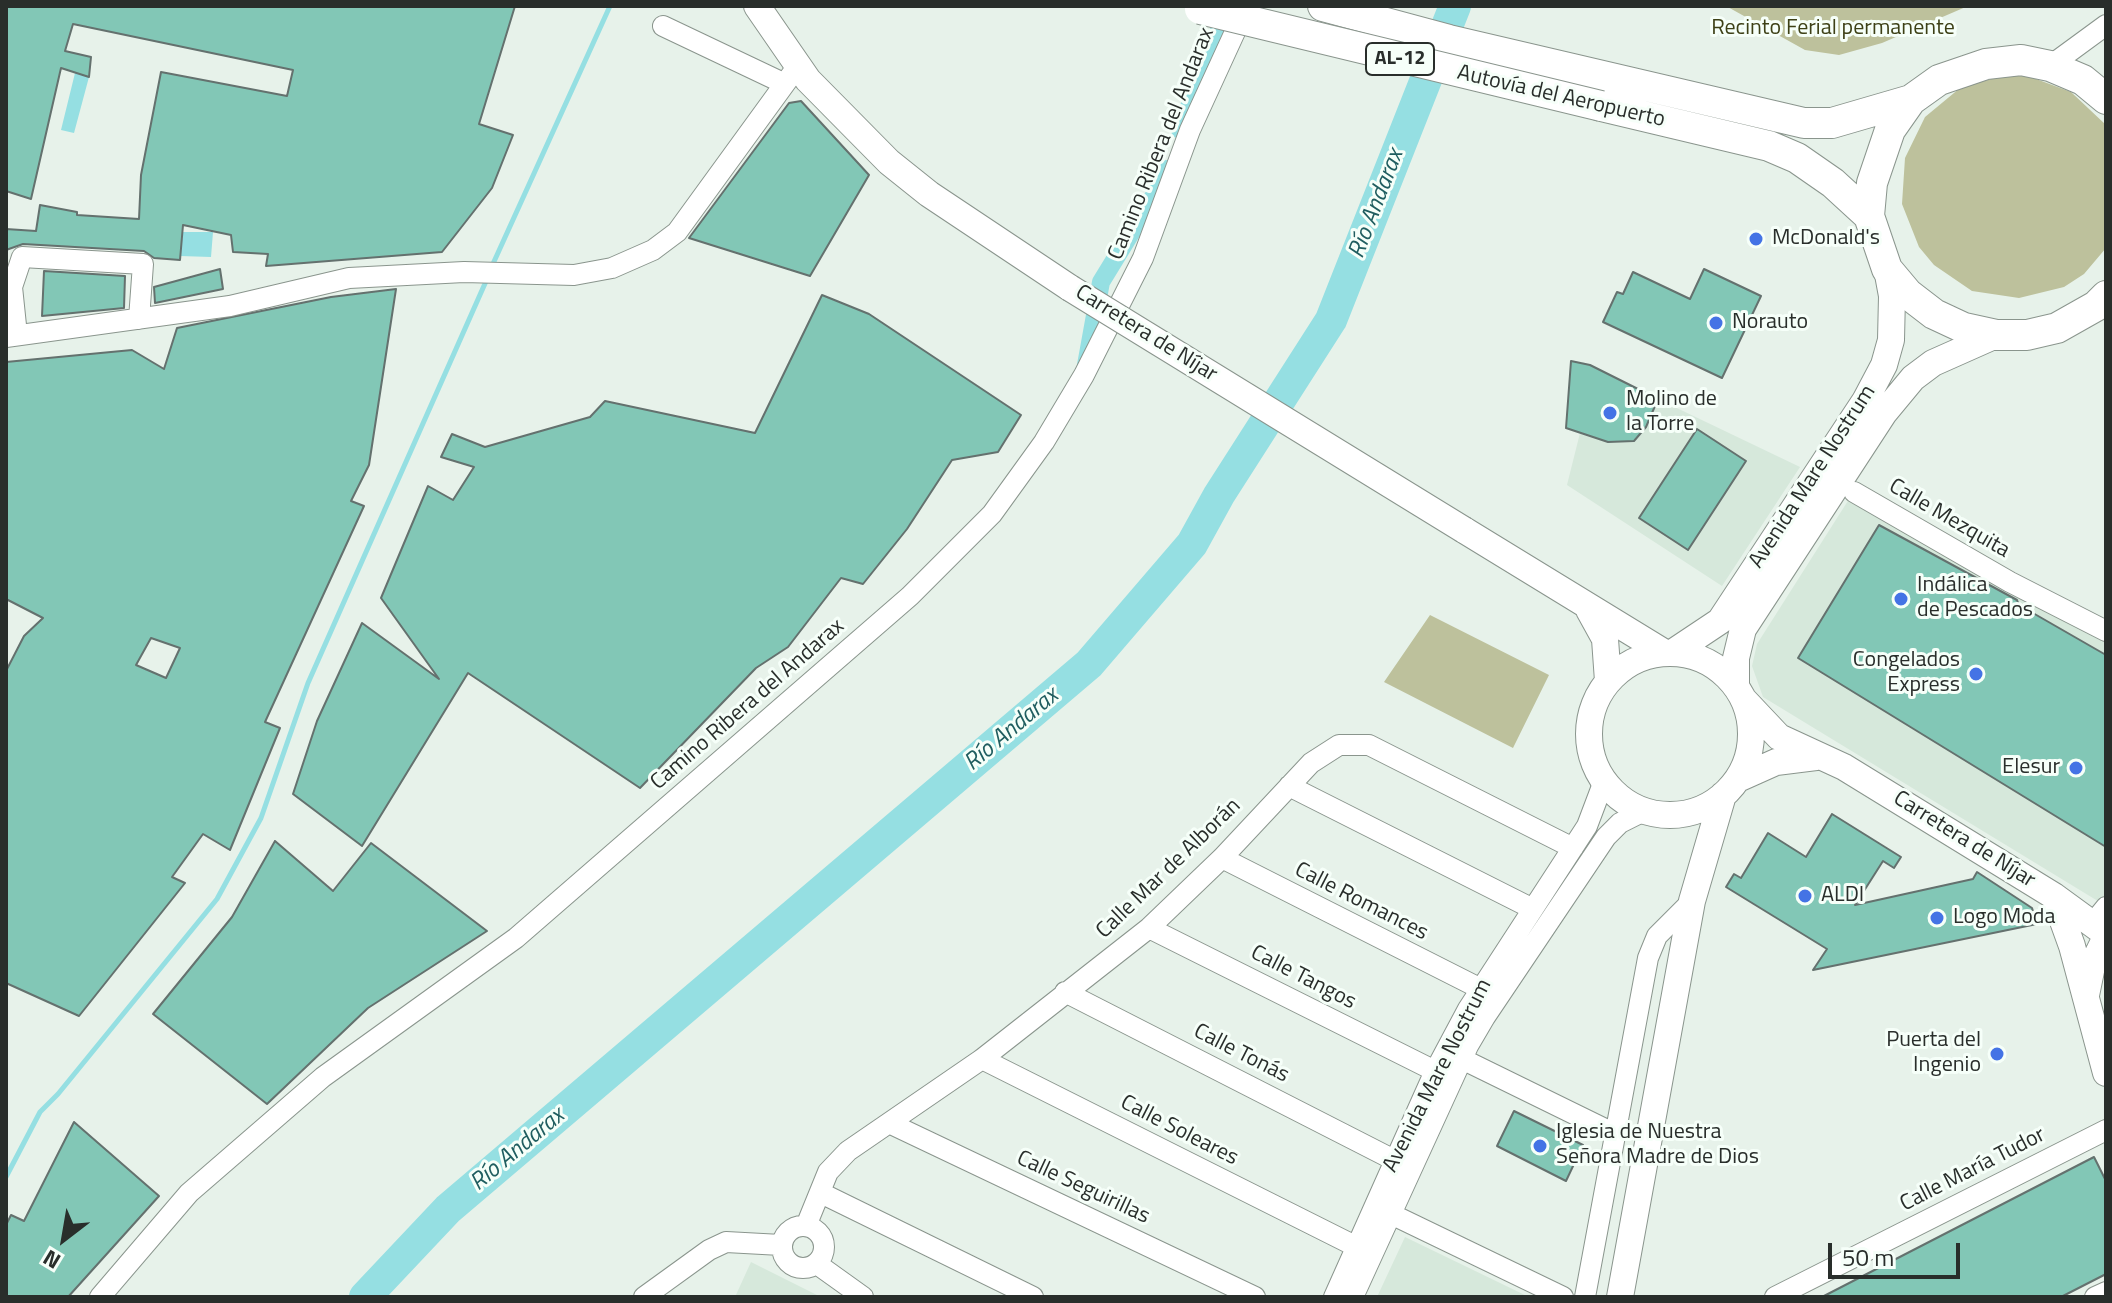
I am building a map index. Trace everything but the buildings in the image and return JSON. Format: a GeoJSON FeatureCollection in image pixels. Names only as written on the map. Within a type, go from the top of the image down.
{"type":"FeatureCollection","features":[{"type":"Feature","properties":{"kind":"highway","name":"Autovía del Aeropuerto"},"geometry":{"type":"LineString","coordinates":[[1323,6],[1804,123],[1832,123],[1911,100]]}},
{"type":"Feature","properties":{"kind":"highway","name":"Autovía del Aeropuerto"},"geometry":{"type":"LineString","coordinates":[[1194,7],[1769,146],[1797,158],[1869,216]]}},
{"type":"Feature","properties":{"kind":"highway","name":"AL-12"},"geometry":{"type":"LineString","coordinates":[[2106,99],[2083,80],[2050,66],[2021,60],[1986,64],[1939,80],[1911,100],[1890,130],[1872,183],[1869,216],[1887,269],[1908,294],[1934,314],[1964,328],[1996,335],[2027,335],[2057,328],[2106,327]]}},
{"type":"Feature","properties":{"kind":"highway","name":"AL-12"},"geometry":{"type":"LineString","coordinates":[[2057,328],[2096,306],[2106,296]]}},
{"type":"Feature","properties":{"kind":"main road","name":"Carretera de Níjar"},"geometry":{"type":"LineString","coordinates":[[757,6],[790,75],[929,194],[1070,288],[1669,653]]}},
{"type":"Feature","properties":{"kind":"main road","name":"Avenida Mare Nostrum"},"geometry":{"type":"LineString","coordinates":[[1669,653],[1720,621],[1865,401],[1884,365],[1891,340],[1892,296],[1887,269]]}},
{"type":"Feature","properties":{"kind":"main road","name":"Avenida Mare Nostrum"},"geometry":{"type":"LineString","coordinates":[[1739,692],[1736,658],[1743,629],[1884,413],[1913,378],[1933,363],[1996,335]]}},
{"type":"Feature","properties":{"kind":"main road","name":"Carretera de Níjar"},"geometry":{"type":"LineString","coordinates":[[1585,603],[1605,639],[1608,681]]}},
{"type":"Feature","properties":{"kind":"main road"},"geometry":{"type":"LineString","coordinates":[[1620,1297],[1694,893],[1731,787],[1749,753],[1751,733],[1739,692],[1707,663],[1669,653],[1644,657],[1624,667],[1608,681],[1594,704],[1589,730],[1592,757],[1604,781],[1622,799],[1683,826],[1693,846],[1694,893]]}},
{"type":"Feature","properties":{"kind":"main road","name":"Carretera de Níjar"},"geometry":{"type":"LineString","coordinates":[[1739,692],[1775,734],[1816,757],[1844,767],[2103,925]]}},
{"type":"Feature","properties":{"kind":"main road","name":"Carretera de Níjar"},"geometry":{"type":"LineString","coordinates":[[1731,787],[1776,762],[1816,757]]}},
{"type":"Feature","properties":{"kind":"main road"},"geometry":{"type":"LineString","coordinates":[[1655,813],[1686,813],[1731,787]]}},
{"type":"Feature","properties":{"kind":"main road"},"geometry":{"type":"LineString","coordinates":[[2054,896],[2106,1073]]}},
{"type":"Feature","properties":{"kind":"main road"},"geometry":{"type":"LineString","coordinates":[[2086,999],[2103,925]]}},
{"type":"Feature","properties":{"kind":"street","name":"Camino Ribera del Andarax"},"geometry":{"type":"LineString","coordinates":[[100,1297],[200,1183],[323,1077],[516,938],[910,596],[992,514],[1044,442],[1084,375],[1143,258],[1190,130],[1247,6]]}},
{"type":"Feature","properties":{"kind":"street"},"geometry":{"type":"LineString","coordinates":[[2050,66],[2106,25]]}},
{"type":"Feature","properties":{"kind":"street"},"geometry":{"type":"LineString","coordinates":[[139,319],[143,264],[22,257],[12,287],[12,336],[139,319],[230,306],[349,278],[464,272],[574,275],[612,268],[653,250],[677,232],[790,75],[663,26]]}},
{"type":"Feature","properties":{"kind":"street","name":"Calle Mezquita"},"geometry":{"type":"LineString","coordinates":[[1854,492],[2010,582],[2106,631]]}},
{"type":"Feature","properties":{"kind":"street","name":"Calle Mar de Alborán"},"geometry":{"type":"LineString","coordinates":[[806,1226],[828,1172],[848,1151],[982,1059],[1149,928],[1222,858],[1311,763],[1339,745],[1369,745],[1573,848]]}},
{"type":"Feature","properties":{"kind":"street","name":"Avenida Mare Nostrum"},"geometry":{"type":"LineString","coordinates":[[1334,1297],[1435,1071],[1479,988],[1573,848],[1595,810],[1604,781]]}},
{"type":"Feature","properties":{"kind":"street"},"geometry":{"type":"LineString","coordinates":[[1289,786],[1533,909]]}},
{"type":"Feature","properties":{"kind":"street","name":"Avenida Mare Nostrum"},"geometry":{"type":"LineString","coordinates":[[1353,1297],[1462,1059],[1485,1017],[1586,863],[1620,823],[1655,813]]}},
{"type":"Feature","properties":{"kind":"street","name":"Calle Romances"},"geometry":{"type":"LineString","coordinates":[[1222,858],[1479,988]]}},
{"type":"Feature","properties":{"kind":"street"},"geometry":{"type":"LineString","coordinates":[[1585,1297],[1648,958],[1657,936],[1694,893]]}},
{"type":"Feature","properties":{"kind":"street","name":"Calle Tangos"},"geometry":{"type":"LineString","coordinates":[[1149,928],[1435,1071]]}},
{"type":"Feature","properties":{"kind":"street","name":"Calle Tonás"},"geometry":{"type":"LineString","coordinates":[[1065,992],[1394,1160]]}},
{"type":"Feature","properties":{"kind":"street","name":"Calle Soleares"},"geometry":{"type":"LineString","coordinates":[[982,1059],[1355,1246]]}},
{"type":"Feature","properties":{"kind":"street"},"geometry":{"type":"LineString","coordinates":[[1462,1059],[1615,1134]]}},
{"type":"Feature","properties":{"kind":"street","name":"Calle Seguirillas"},"geometry":{"type":"LineString","coordinates":[[889,1123],[1255,1297]]}},
{"type":"Feature","properties":{"kind":"street","name":"Calle María Tudor"},"geometry":{"type":"LineString","coordinates":[[1775,1297],[2106,1130]]}},
{"type":"Feature","properties":{"kind":"street"},"geometry":{"type":"LineString","coordinates":[[821,1193],[1033,1297]]}},
{"type":"Feature","properties":{"kind":"street"},"geometry":{"type":"LineString","coordinates":[[1391,1214],[1563,1297]]}},
{"type":"Feature","properties":{"kind":"street"},"geometry":{"type":"LineString","coordinates":[[806,1226],[820,1234],[824,1253],[817,1264],[807,1268],[794,1267],[784,1257],[781,1245],[790,1230],[806,1226]]}},
{"type":"Feature","properties":{"kind":"street"},"geometry":{"type":"LineString","coordinates":[[644,1297],[709,1250],[726,1242],[781,1245]]}},
{"type":"Feature","properties":{"kind":"street"},"geometry":{"type":"LineString","coordinates":[[817,1264],[863,1297]]}},
{"type":"Feature","properties":{"kind":"street"},"geometry":{"type":"LineString","coordinates":[[2095,1297],[2106,1292]]}},
{"type":"Feature","properties":{"kind":"shaded area"},"geometry":{"type":"Polygon","coordinates":[[[1658,399],[1800,467],[1722,586],[1567,485],[1580,433],[1608,442],[1634,441],[1658,399]]]}},
{"type":"Feature","properties":{"kind":"shaded area"},"geometry":{"type":"Polygon","coordinates":[[[1851,496],[2106,640],[2106,906],[1763,697],[1752,666],[1757,644],[1851,496]]]}},
{"type":"Feature","properties":{"kind":"shaded area"},"geometry":{"type":"Polygon","coordinates":[[[1405,1237],[1529,1297],[1377,1297],[1405,1237]]]}},
{"type":"Feature","properties":{"kind":"shaded area"},"geometry":{"type":"Polygon","coordinates":[[[751,1262],[821,1297],[735,1297],[751,1262]]]}},
{"type":"Feature","properties":{"kind":"green space","name":"Recinto Ferial permanente"},"geometry":{"type":"Polygon","coordinates":[[[1726,6],[1968,6],[1882,43],[1839,55],[1805,50],[1726,6]]]}},
{"type":"Feature","properties":{"kind":"green space"},"geometry":{"type":"Polygon","coordinates":[[[2005,75],[2028,76],[2071,92],[2106,125],[2106,248],[2084,274],[2064,287],[2019,298],[1972,291],[1934,265],[1919,247],[1902,204],[1905,158],[1925,117],[1960,88],[2005,75]]]}},
{"type":"Feature","properties":{"kind":"green space"},"geometry":{"type":"Polygon","coordinates":[[[1430,615],[1549,675],[1513,748],[1384,682],[1430,615]]]}},
{"type":"Feature","properties":{"kind":"water"},"geometry":{"type":"Polygon","coordinates":[[[75,73],[89,77],[74,133],[61,130],[75,73]]]}},
{"type":"Feature","properties":{"kind":"water"},"geometry":{"type":"Polygon","coordinates":[[[183,232],[213,232],[211,257],[180,256],[183,232]]]}},
{"type":"Feature","properties":{"kind":"waterway"},"geometry":{"type":"LineString","coordinates":[[492,266],[610,6]]}},
{"type":"Feature","properties":{"kind":"waterway","name":"Río Andarax"},"geometry":{"type":"LineString","coordinates":[[365,1297],[448,1209],[1089,664],[1192,544],[1219,495],[1331,320],[1455,6]]}},
{"type":"Feature","properties":{"kind":"waterway"},"geometry":{"type":"LineString","coordinates":[[1180,130],[1230,10]]}},
{"type":"Feature","properties":{"kind":"waterway"},"geometry":{"type":"LineString","coordinates":[[1086,365],[1101,282],[1158,189],[1166,169]]}},
{"type":"Feature","properties":{"kind":"waterway"},"geometry":{"type":"LineString","coordinates":[[6,1177],[40,1112],[217,899],[261,818],[308,683],[487,279]]}},
{"type":"Feature","properties":{"kind":"place","name":"McDonald's"},"geometry":{"type":"Point","coordinates":[1756,239]}},
{"type":"Feature","properties":{"kind":"place","name":"Norauto"},"geometry":{"type":"Point","coordinates":[1716,323]}},
{"type":"Feature","properties":{"kind":"place","name":"Molino de la Torre"},"geometry":{"type":"Point","coordinates":[1610,413]}},
{"type":"Feature","properties":{"kind":"place","name":"Indálica de Pescados"},"geometry":{"type":"Point","coordinates":[1901,599]}},
{"type":"Feature","properties":{"kind":"place","name":"Congelados Express"},"geometry":{"type":"Point","coordinates":[1976,674]}},
{"type":"Feature","properties":{"kind":"place","name":"Elesur"},"geometry":{"type":"Point","coordinates":[2076,768]}},
{"type":"Feature","properties":{"kind":"place","name":"ALDI"},"geometry":{"type":"Point","coordinates":[1805,896]}},
{"type":"Feature","properties":{"kind":"place","name":"Logo Moda"},"geometry":{"type":"Point","coordinates":[1937,918]}},
{"type":"Feature","properties":{"kind":"place","name":"Puerta del Ingenio"},"geometry":{"type":"Point","coordinates":[1997,1054]}},
{"type":"Feature","properties":{"kind":"place","name":"Iglesia de Nuestra Señora Madre de Dios"},"geometry":{"type":"Point","coordinates":[1540,1146]}}]}
